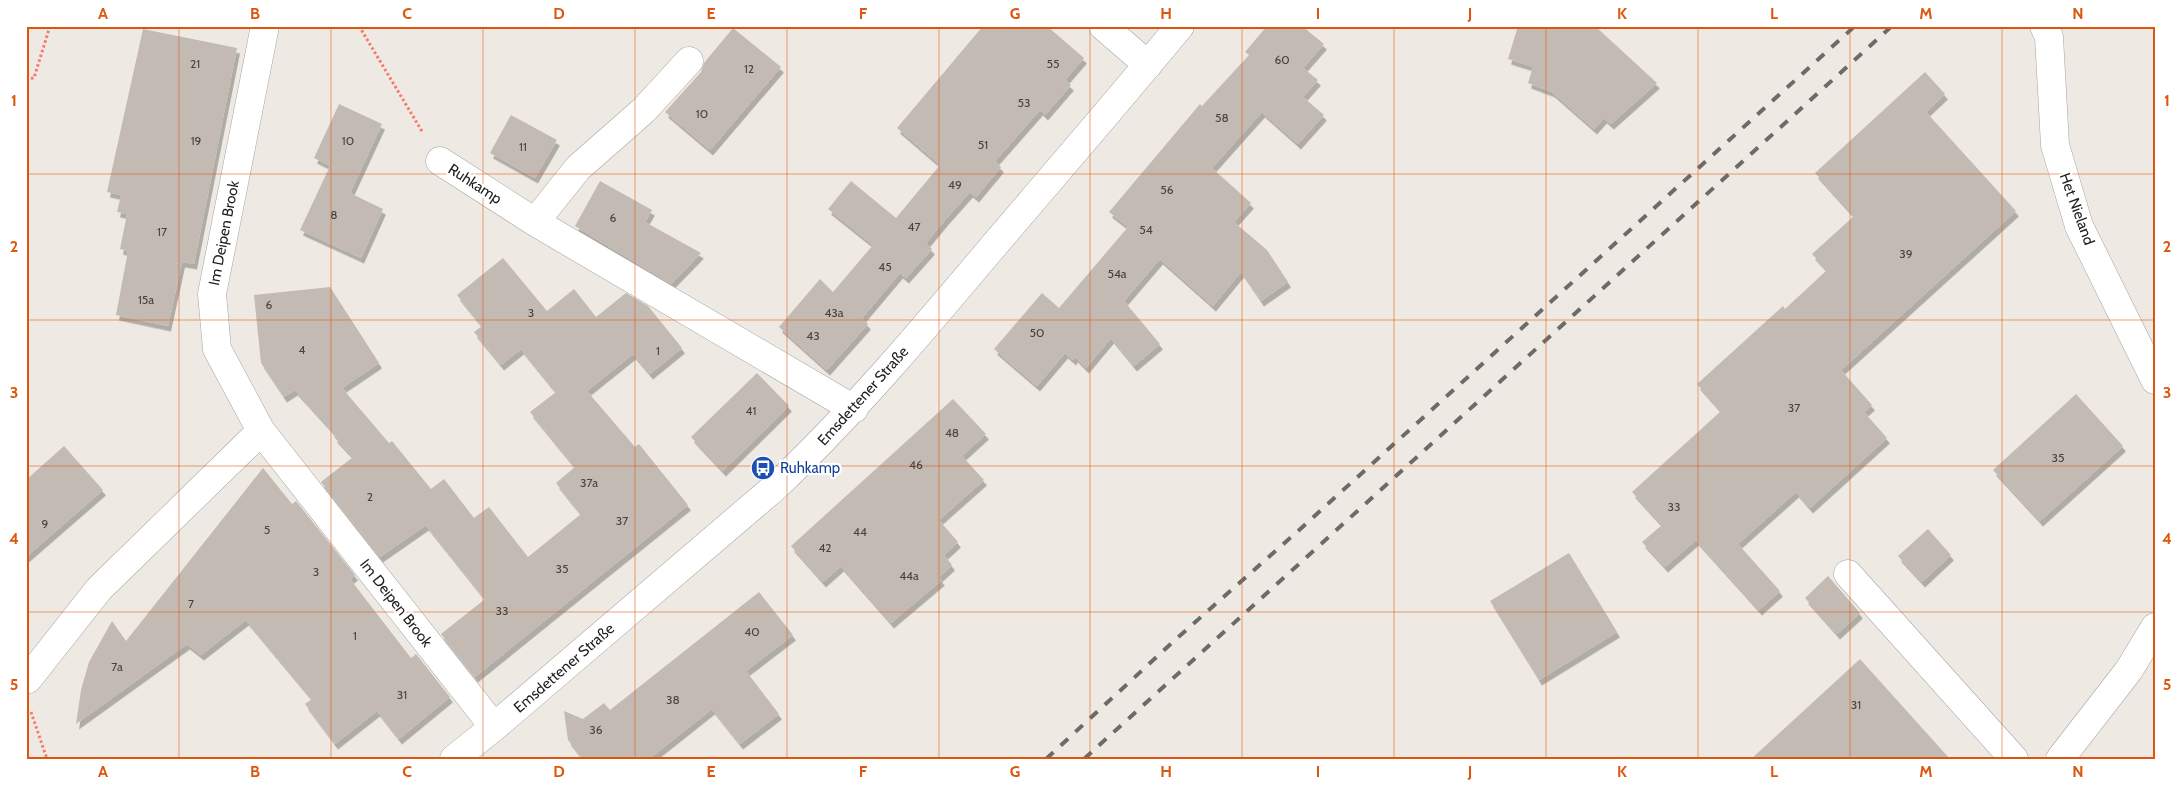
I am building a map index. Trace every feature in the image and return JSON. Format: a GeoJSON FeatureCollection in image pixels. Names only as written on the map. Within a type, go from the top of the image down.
{"type":"FeatureCollection","features":[{"type":"Feature","properties":{"kind":"street","name":"Im Deipen Brook"},"geometry":{"type":"LineString","coordinates":[[265,26],[212,294],[217,348],[260,431],[494,728]]}},
{"type":"Feature","properties":{"kind":"street"},"geometry":{"type":"LineString","coordinates":[[1103,26],[1148,65]]}},
{"type":"Feature","properties":{"kind":"street","name":"Emsdettener Straße"},"geometry":{"type":"LineString","coordinates":[[454,759],[494,728],[775,487],[854,409],[1180,26]]}},
{"type":"Feature","properties":{"kind":"street","name":"Het Nieland"},"geometry":{"type":"LineString","coordinates":[[2044,26],[2049,37],[2055,145],[2079,226],[2155,380]]}},
{"type":"Feature","properties":{"kind":"street"},"geometry":{"type":"LineString","coordinates":[[536,222],[578,168],[644,110],[689,61]]}},
{"type":"Feature","properties":{"kind":"street","name":"Ruhkamp"},"geometry":{"type":"LineString","coordinates":[[440,161],[536,222],[854,409]]}},
{"type":"Feature","properties":{"kind":"street"},"geometry":{"type":"LineString","coordinates":[[28,679],[99,588],[260,431]]}},
{"type":"Feature","properties":{"kind":"street"},"geometry":{"type":"LineString","coordinates":[[1848,574],[2014,759]]}},
{"type":"Feature","properties":{"kind":"street"},"geometry":{"type":"LineString","coordinates":[[2060,759],[2129,670],[2155,627]]}},
{"type":"Feature","properties":{"kind":"path"},"geometry":{"type":"LineString","coordinates":[[26,79],[34,78],[50,26]]}},
{"type":"Feature","properties":{"kind":"path"},"geometry":{"type":"LineString","coordinates":[[359,26],[440,161]]}},
{"type":"Feature","properties":{"kind":"path"},"geometry":{"type":"LineString","coordinates":[[28,679],[30,710],[46,756],[42,759]]}},
{"type":"Feature","properties":{"kind":"building"},"geometry":{"type":"Polygon","coordinates":[[[983,26],[1047,26],[1084,58],[1065,80],[1071,85],[1045,115],[1040,110],[995,161],[1001,167],[976,197],[970,192],[945,220],[926,243],[932,249],[906,278],[900,273],[862,318],[868,324],[827,370],[779,327],[820,279],[833,292],[873,245],[828,209],[851,181],[896,218],[940,165],[897,128],[983,26]]]}},
{"type":"Feature","properties":{"kind":"building"},"geometry":{"type":"Polygon","coordinates":[[[1267,26],[1302,26],[1324,44],[1303,68],[1318,80],[1303,97],[1324,115],[1298,144],[1262,112],[1212,168],[1251,203],[1234,222],[1267,250],[1288,282],[1261,301],[1241,272],[1213,306],[1160,259],[1124,301],[1160,344],[1134,366],[1111,338],[1086,368],[1075,357],[1073,360],[1065,353],[1037,386],[994,349],[1042,293],[1059,308],[1128,227],[1109,212],[1200,104],[1202,106],[1249,55],[1245,52],[1267,26]]]}},
{"type":"Feature","properties":{"kind":"building"},"geometry":{"type":"Polygon","coordinates":[[[1518,26],[1595,26],[1657,83],[1611,124],[1604,118],[1594,129],[1552,92],[1528,83],[1533,67],[1508,59],[1518,26]]]}},
{"type":"Feature","properties":{"kind":"building"},"geometry":{"type":"Polygon","coordinates":[[[733,28],[781,67],[710,150],[665,112],[701,72],[704,63],[733,28]]]}},
{"type":"Feature","properties":{"kind":"building"},"geometry":{"type":"Polygon","coordinates":[[[143,29],[237,48],[194,264],[182,262],[168,326],[116,315],[128,251],[120,249],[127,214],[117,212],[121,195],[107,192],[143,29]]]}},
{"type":"Feature","properties":{"kind":"building"},"geometry":{"type":"Polygon","coordinates":[[[1925,72],[1945,94],[1926,112],[2016,211],[1841,370],[1872,405],[1864,412],[1887,438],[1810,508],[1796,492],[1738,544],[1780,591],[1759,610],[1696,540],[1665,567],[1642,542],[1662,525],[1632,492],[1721,411],[1697,384],[1783,306],[1785,309],[1827,270],[1812,254],[1854,216],[1815,173],[1925,72]]]}},
{"type":"Feature","properties":{"kind":"building"},"geometry":{"type":"Polygon","coordinates":[[[339,104],[382,124],[350,193],[383,209],[361,258],[300,230],[330,166],[314,158],[339,104]]]}},
{"type":"Feature","properties":{"kind":"building"},"geometry":{"type":"Polygon","coordinates":[[[511,115],[557,140],[535,178],[490,153],[511,115]]]}},
{"type":"Feature","properties":{"kind":"building"},"geometry":{"type":"Polygon","coordinates":[[[600,181],[652,210],[645,222],[701,253],[671,284],[575,226],[600,181]]]}},
{"type":"Feature","properties":{"kind":"building"},"geometry":{"type":"Polygon","coordinates":[[[503,258],[547,311],[574,289],[596,317],[626,293],[648,306],[682,348],[650,374],[633,354],[587,391],[635,447],[639,444],[688,505],[475,677],[441,634],[485,599],[426,525],[380,557],[321,482],[353,457],[334,437],[336,435],[295,390],[284,397],[261,363],[254,295],[330,287],[379,363],[342,388],[389,443],[392,441],[431,489],[444,479],[474,518],[489,507],[528,557],[581,514],[556,483],[575,467],[530,412],[556,392],[521,349],[501,365],[474,332],[482,326],[457,295],[503,258]]]}},
{"type":"Feature","properties":{"kind":"building"},"geometry":{"type":"Polygon","coordinates":[[[757,373],[789,406],[723,471],[691,437],[757,373]]]}},
{"type":"Feature","properties":{"kind":"building"},"geometry":{"type":"Polygon","coordinates":[[[2076,394],[2123,446],[2040,521],[1993,470],[2076,394]]]}},
{"type":"Feature","properties":{"kind":"building"},"geometry":{"type":"Polygon","coordinates":[[[953,399],[986,434],[962,456],[984,480],[939,520],[958,542],[944,555],[952,565],[939,577],[942,580],[891,623],[841,566],[823,582],[791,546],[953,399]]]}},
{"type":"Feature","properties":{"kind":"building"},"geometry":{"type":"Polygon","coordinates":[[[64,446],[103,490],[26,557],[26,480],[64,446]]]}},
{"type":"Feature","properties":{"kind":"building"},"geometry":{"type":"Polygon","coordinates":[[[263,468],[292,504],[296,501],[355,575],[350,579],[411,658],[416,654],[450,697],[399,739],[377,711],[335,744],[305,704],[312,699],[246,620],[201,655],[187,644],[76,724],[81,690],[89,662],[112,621],[126,641],[263,468]]]}},
{"type":"Feature","properties":{"kind":"building"},"geometry":{"type":"Polygon","coordinates":[[[1928,529],[1951,555],[1922,582],[1898,556],[1928,529]]]}},
{"type":"Feature","properties":{"kind":"building"},"geometry":{"type":"Polygon","coordinates":[[[1569,553],[1617,632],[1539,680],[1490,601],[1569,553]]]}},
{"type":"Feature","properties":{"kind":"building"},"geometry":{"type":"Polygon","coordinates":[[[1828,576],[1860,613],[1837,634],[1805,598],[1828,576]]]}},
{"type":"Feature","properties":{"kind":"building"},"geometry":{"type":"Polygon","coordinates":[[[759,592],[793,635],[746,671],[779,714],[740,744],[712,709],[649,759],[583,759],[568,740],[564,711],[583,719],[604,703],[610,710],[759,592]]]}},
{"type":"Feature","properties":{"kind":"building"},"geometry":{"type":"Polygon","coordinates":[[[1860,659],[1950,759],[1751,759],[1860,659]]]}},
{"type":"Feature","properties":{"kind":"railway"},"geometry":{"type":"LineString","coordinates":[[1046,759],[1175,640],[1298,531],[1855,26]]}},
{"type":"Feature","properties":{"kind":"railway"},"geometry":{"type":"LineString","coordinates":[[1084,759],[1892,26]]}},
{"type":"Feature","properties":{"kind":"place","name":"Ruhkamp"},"geometry":{"type":"Point","coordinates":[763,468]}}]}
